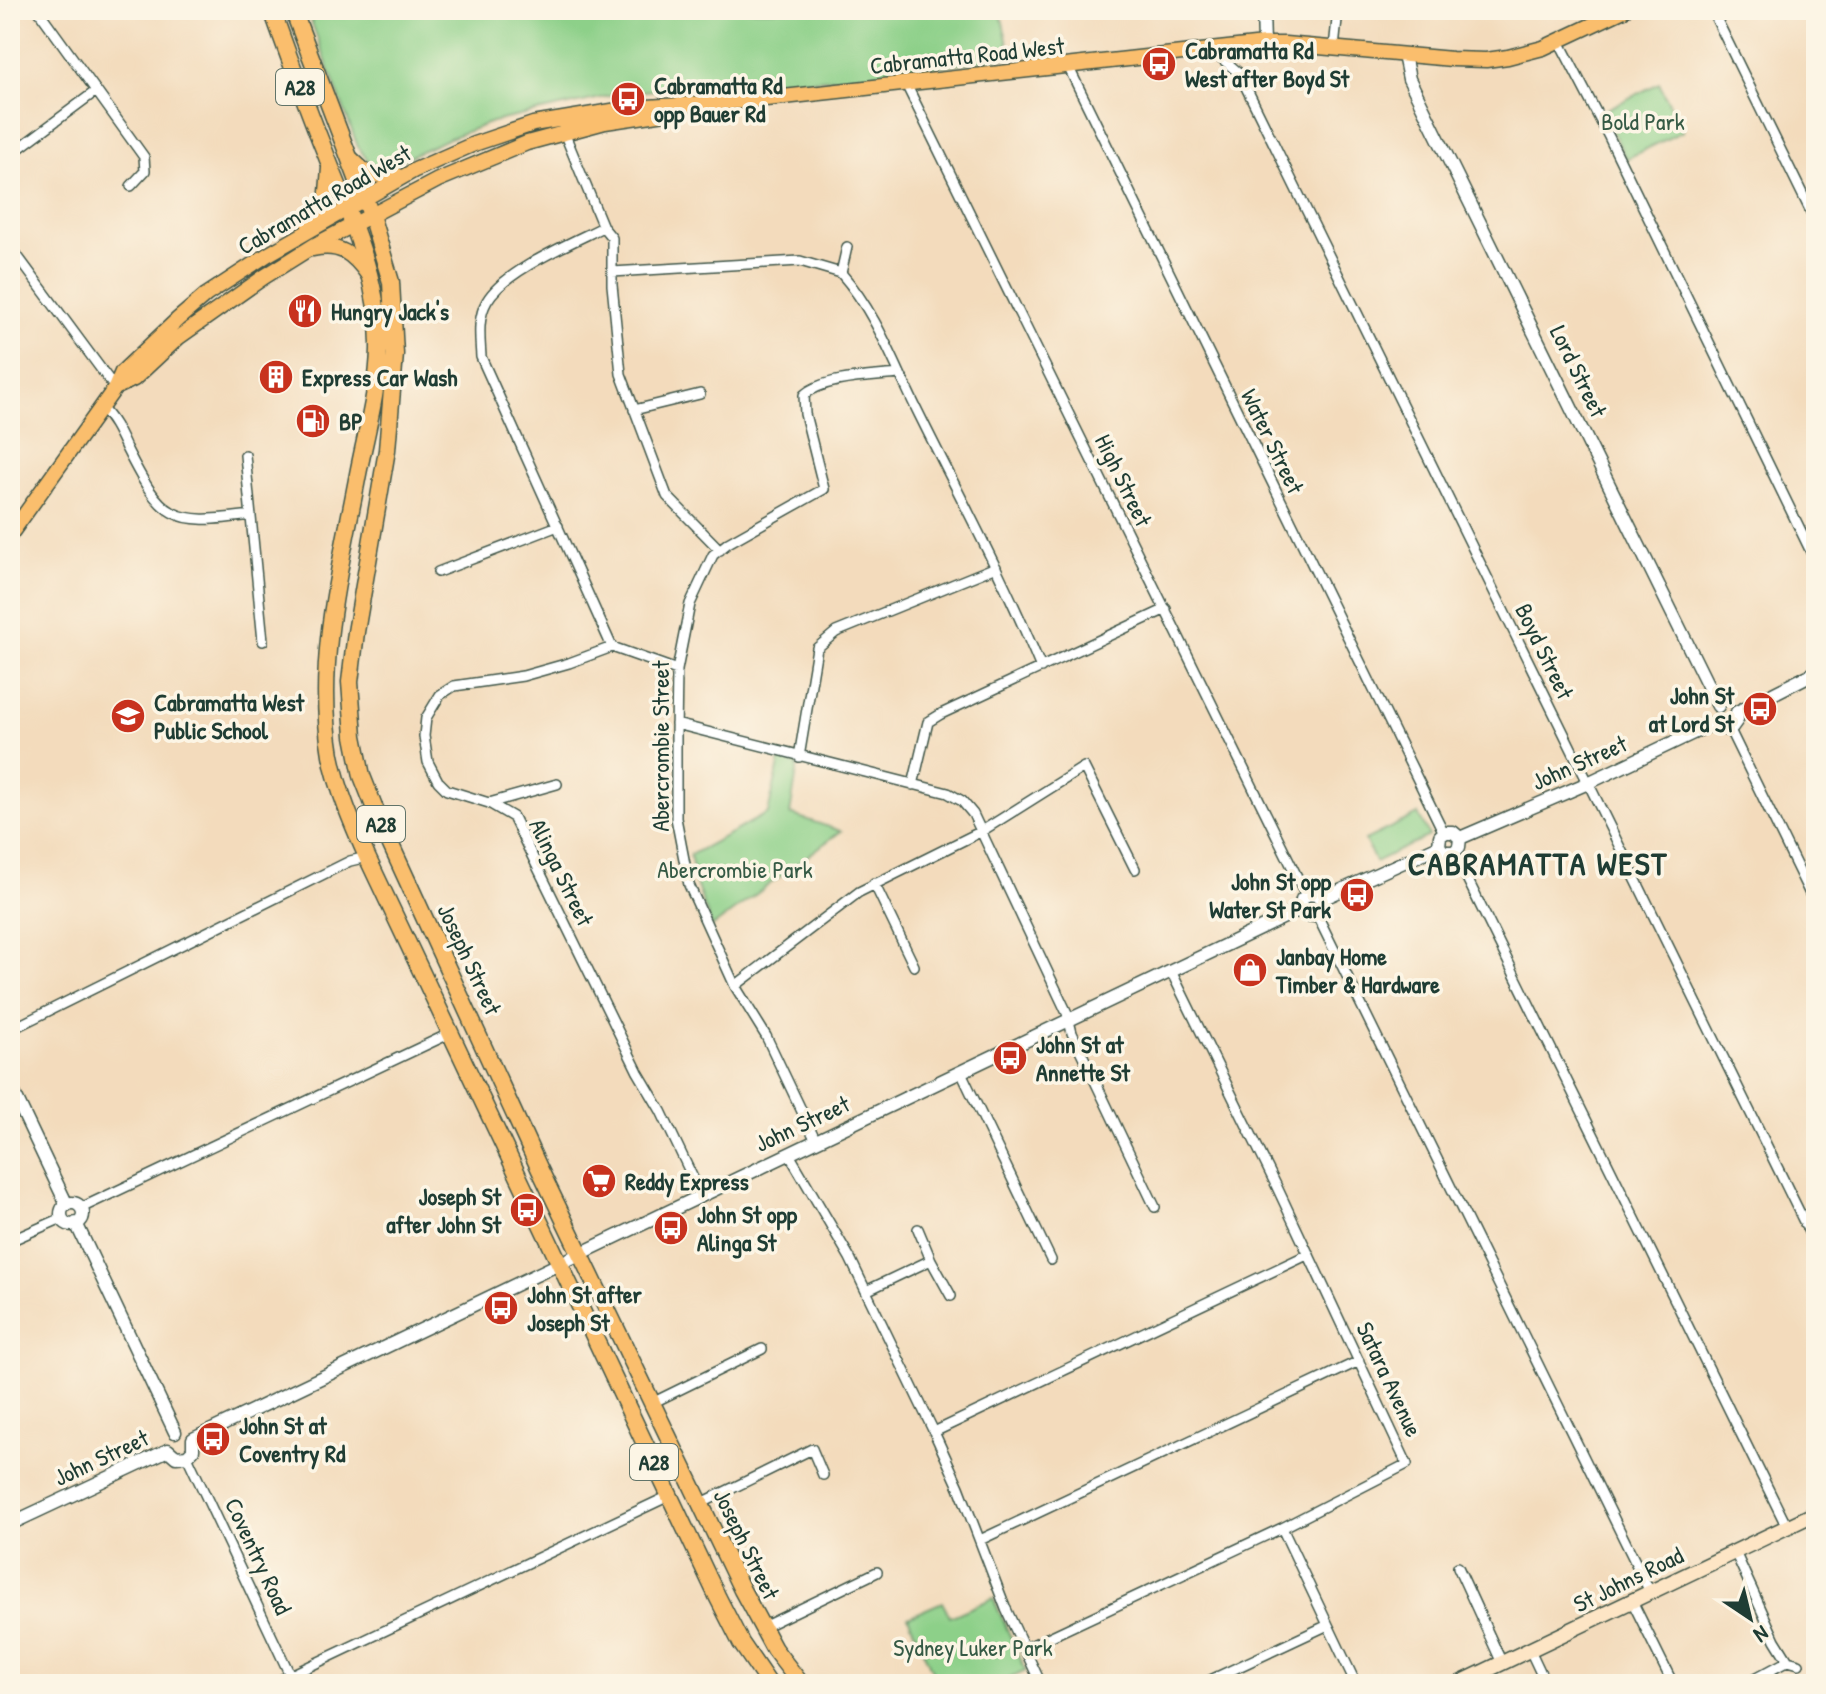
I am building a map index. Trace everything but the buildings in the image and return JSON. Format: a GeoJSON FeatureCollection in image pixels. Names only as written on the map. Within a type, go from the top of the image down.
{"type":"FeatureCollection","features":[{"type":"Feature","properties":{"kind":"highway","name":"A28"},"geometry":{"type":"LineString","coordinates":[[272,10],[347,208]]}},
{"type":"Feature","properties":{"kind":"highway","name":"A28"},"geometry":{"type":"LineString","coordinates":[[293,10],[364,197]]}},
{"type":"Feature","properties":{"kind":"highway","name":"Joseph Street"},"geometry":{"type":"LineString","coordinates":[[364,197],[391,282],[395,354],[387,450],[350,682],[354,736],[362,776],[540,1170],[700,1504],[761,1628],[801,1684]]}},
{"type":"Feature","properties":{"kind":"highway","name":"Joseph Street"},"geometry":{"type":"LineString","coordinates":[[347,208],[371,279],[379,348],[374,399],[329,634],[325,699],[331,756],[343,799],[367,857],[731,1625],[769,1684]]}},
{"type":"Feature","properties":{"kind":"main road","name":"Cabramatta Road West"},"geometry":{"type":"LineString","coordinates":[[10,535],[115,388],[122,372],[178,319],[219,286],[364,197],[415,170],[506,132],[688,106],[1264,44],[1486,60],[1527,53],[1624,10]]}},
{"type":"Feature","properties":{"kind":"main road","name":"Cabramatta Road West"},"geometry":{"type":"LineString","coordinates":[[115,388],[134,379],[179,337],[222,304],[303,252],[438,180],[562,125]]}},
{"type":"Feature","properties":{"kind":"main road"},"geometry":{"type":"LineString","coordinates":[[343,144],[357,165],[370,176],[385,177],[415,170]]}},
{"type":"Feature","properties":{"kind":"main road"},"geometry":{"type":"LineString","coordinates":[[301,234],[326,204],[329,163]]}},
{"type":"Feature","properties":{"kind":"main road"},"geometry":{"type":"LineString","coordinates":[[303,252],[326,246],[343,249],[355,258],[371,279]]}},
{"type":"Feature","properties":{"kind":"main road","name":"St Johns Road"},"geometry":{"type":"LineString","coordinates":[[1458,1684],[1816,1513]]}},
{"type":"Feature","properties":{"kind":"street"},"geometry":{"type":"LineString","coordinates":[[38,10],[144,157],[145,171],[131,186]]}},
{"type":"Feature","properties":{"kind":"street"},"geometry":{"type":"LineString","coordinates":[[1263,10],[1264,44]]}},
{"type":"Feature","properties":{"kind":"street"},"geometry":{"type":"LineString","coordinates":[[1334,48],[1338,10]]}},
{"type":"Feature","properties":{"kind":"street"},"geometry":{"type":"LineString","coordinates":[[1712,10],[1816,222]]}},
{"type":"Feature","properties":{"kind":"street"},"geometry":{"type":"LineString","coordinates":[[1559,41],[1816,562]]}},
{"type":"Feature","properties":{"kind":"street"},"geometry":{"type":"LineString","coordinates":[[1239,73],[1240,58],[1247,46]]}},
{"type":"Feature","properties":{"kind":"street","name":"Boyd Street"},"geometry":{"type":"LineString","coordinates":[[1212,50],[1239,73],[1816,1246]]}},
{"type":"Feature","properties":{"kind":"street","name":"Lord Street"},"geometry":{"type":"LineString","coordinates":[[1404,55],[1409,79],[1718,706]]}},
{"type":"Feature","properties":{"kind":"street","name":"Water Street"},"geometry":{"type":"LineString","coordinates":[[1068,66],[1444,833]]}},
{"type":"Feature","properties":{"kind":"street","name":"High Street"},"geometry":{"type":"LineString","coordinates":[[906,84],[1306,895]]}},
{"type":"Feature","properties":{"kind":"street"},"geometry":{"type":"LineString","coordinates":[[10,155],[96,91]]}},
{"type":"Feature","properties":{"kind":"street"},"geometry":{"type":"LineString","coordinates":[[562,125],[603,227],[612,238],[621,374],[634,410],[667,496],[720,550]]}},
{"type":"Feature","properties":{"kind":"street"},"geometry":{"type":"LineString","coordinates":[[603,227],[550,252],[501,285],[487,301],[480,324],[481,357],[612,647],[677,670]]}},
{"type":"Feature","properties":{"kind":"street"},"geometry":{"type":"LineString","coordinates":[[10,246],[115,388]]}},
{"type":"Feature","properties":{"kind":"street"},"geometry":{"type":"LineString","coordinates":[[841,273],[847,247]]}},
{"type":"Feature","properties":{"kind":"street"},"geometry":{"type":"LineString","coordinates":[[612,272],[800,261],[841,273],[881,330],[899,374],[1018,612],[1041,668]]}},
{"type":"Feature","properties":{"kind":"street","name":"Abercrombie Street"},"geometry":{"type":"LineString","coordinates":[[816,1141],[766,1036],[735,986],[697,906],[683,862],[676,818],[677,670],[690,604],[713,555],[824,489],[805,414],[804,395],[813,387],[830,383],[899,374]]}},
{"type":"Feature","properties":{"kind":"street"},"geometry":{"type":"LineString","coordinates":[[634,410],[700,394]]}},
{"type":"Feature","properties":{"kind":"street"},"geometry":{"type":"LineString","coordinates":[[100,407],[111,417],[141,477],[162,508],[176,517],[190,519],[213,520],[251,515]]}},
{"type":"Feature","properties":{"kind":"street"},"geometry":{"type":"LineString","coordinates":[[245,455],[263,641]]}},
{"type":"Feature","properties":{"kind":"street"},"geometry":{"type":"LineString","coordinates":[[438,572],[558,526]]}},
{"type":"Feature","properties":{"kind":"street"},"geometry":{"type":"LineString","coordinates":[[799,757],[817,648],[822,641],[836,632],[996,567]]}},
{"type":"Feature","properties":{"kind":"street"},"geometry":{"type":"LineString","coordinates":[[913,785],[928,722],[1166,609]]}},
{"type":"Feature","properties":{"kind":"street","name":"Alinga Street"},"geometry":{"type":"LineString","coordinates":[[612,647],[523,676],[454,686],[440,695],[426,718],[424,736],[428,762],[447,790],[489,803],[513,817],[702,1197]]}},
{"type":"Feature","properties":{"kind":"street"},"geometry":{"type":"LineString","coordinates":[[1737,712],[1816,672]]}},
{"type":"Feature","properties":{"kind":"street"},"geometry":{"type":"LineString","coordinates":[[1727,704],[1737,712],[1737,720],[1729,728],[1721,728],[1714,723],[1712,716],[1718,706],[1727,704]]}},
{"type":"Feature","properties":{"kind":"street","name":"John Street"},"geometry":{"type":"LineString","coordinates":[[1460,838],[1588,783],[1714,723]]}},
{"type":"Feature","properties":{"kind":"street"},"geometry":{"type":"LineString","coordinates":[[676,724],[948,793],[962,801],[982,831],[1072,1033],[1155,1207]]}},
{"type":"Feature","properties":{"kind":"street"},"geometry":{"type":"LineString","coordinates":[[1729,728],[1816,906]]}},
{"type":"Feature","properties":{"kind":"street"},"geometry":{"type":"LineString","coordinates":[[735,986],[874,883],[982,831],[1084,767],[1135,869]]}},
{"type":"Feature","properties":{"kind":"street"},"geometry":{"type":"LineString","coordinates":[[489,803],[557,784]]}},
{"type":"Feature","properties":{"kind":"street"},"geometry":{"type":"LineString","coordinates":[[1453,832],[1460,838],[1459,847],[1454,852],[1447,853],[1439,846],[1444,833],[1453,832]]}},
{"type":"Feature","properties":{"kind":"street"},"geometry":{"type":"LineString","coordinates":[[1322,899],[1439,846]]}},
{"type":"Feature","properties":{"kind":"street"},"geometry":{"type":"LineString","coordinates":[[1454,852],[1787,1527]]}},
{"type":"Feature","properties":{"kind":"street"},"geometry":{"type":"LineString","coordinates":[[10,1030],[350,861],[367,857]]}},
{"type":"Feature","properties":{"kind":"street"},"geometry":{"type":"LineString","coordinates":[[874,883],[914,966]]}},
{"type":"Feature","properties":{"kind":"street"},"geometry":{"type":"LineString","coordinates":[[1312,894],[1322,899],[1323,908],[1317,915],[1308,916],[1301,909],[1300,902],[1306,895],[1312,894]]}},
{"type":"Feature","properties":{"kind":"street","name":"John Street"},"geometry":{"type":"LineString","coordinates":[[193,1439],[1301,909]]}},
{"type":"Feature","properties":{"kind":"street"},"geometry":{"type":"LineString","coordinates":[[1317,915],[1650,1592]]}},
{"type":"Feature","properties":{"kind":"street","name":"Satara Avenue"},"geometry":{"type":"LineString","coordinates":[[1024,1649],[1282,1528],[1407,1464],[1171,971]]}},
{"type":"Feature","properties":{"kind":"street"},"geometry":{"type":"LineString","coordinates":[[81,1208],[451,1033]]}},
{"type":"Feature","properties":{"kind":"street"},"geometry":{"type":"LineString","coordinates":[[961,1072],[1051,1260]]}},
{"type":"Feature","properties":{"kind":"street"},"geometry":{"type":"LineString","coordinates":[[10,1085],[67,1205]]}},
{"type":"Feature","properties":{"kind":"street"},"geometry":{"type":"LineString","coordinates":[[789,1154],[837,1233],[934,1432],[1041,1684]]}},
{"type":"Feature","properties":{"kind":"street"},"geometry":{"type":"LineString","coordinates":[[75,1204],[81,1208],[81,1218],[76,1223],[69,1224],[62,1218],[61,1211],[67,1205],[75,1204]]}},
{"type":"Feature","properties":{"kind":"street"},"geometry":{"type":"LineString","coordinates":[[10,1241],[62,1218]]}},
{"type":"Feature","properties":{"kind":"street"},"geometry":{"type":"LineString","coordinates":[[76,1223],[175,1432]]}},
{"type":"Feature","properties":{"kind":"street"},"geometry":{"type":"LineString","coordinates":[[918,1229],[951,1296]]}},
{"type":"Feature","properties":{"kind":"street"},"geometry":{"type":"LineString","coordinates":[[934,1432],[1309,1254]]}},
{"type":"Feature","properties":{"kind":"street"},"geometry":{"type":"LineString","coordinates":[[866,1291],[931,1260]]}},
{"type":"Feature","properties":{"kind":"street"},"geometry":{"type":"LineString","coordinates":[[652,1403],[762,1349]]}},
{"type":"Feature","properties":{"kind":"street"},"geometry":{"type":"LineString","coordinates":[[980,1540],[1359,1361]]}},
{"type":"Feature","properties":{"kind":"street"},"geometry":{"type":"LineString","coordinates":[[182,1431],[193,1439],[193,1450],[187,1456],[178,1458],[168,1450],[168,1439],[175,1432],[182,1431]]}},
{"type":"Feature","properties":{"kind":"street"},"geometry":{"type":"LineString","coordinates":[[700,1504],[812,1449],[823,1475]]}},
{"type":"Feature","properties":{"kind":"street","name":"John Street"},"geometry":{"type":"LineString","coordinates":[[10,1524],[168,1450]]}},
{"type":"Feature","properties":{"kind":"street","name":"Coventry Road"},"geometry":{"type":"LineString","coordinates":[[187,1456],[290,1675]]}},
{"type":"Feature","properties":{"kind":"street"},"geometry":{"type":"LineString","coordinates":[[272,1684],[669,1496]]}},
{"type":"Feature","properties":{"kind":"street"},"geometry":{"type":"LineString","coordinates":[[1282,1528],[1356,1684]]}},
{"type":"Feature","properties":{"kind":"street"},"geometry":{"type":"LineString","coordinates":[[1735,1552],[1775,1640],[1794,1663],[1745,1684]]}},
{"type":"Feature","properties":{"kind":"street"},"geometry":{"type":"LineString","coordinates":[[1458,1567],[1502,1663]]}},
{"type":"Feature","properties":{"kind":"street"},"geometry":{"type":"LineString","coordinates":[[761,1628],[877,1572]]}},
{"type":"Feature","properties":{"kind":"street"},"geometry":{"type":"LineString","coordinates":[[1632,1601],[1673,1684]]}},
{"type":"Feature","properties":{"kind":"street"},"geometry":{"type":"LineString","coordinates":[[1202,1684],[1328,1625]]}},
{"type":"Feature","properties":{"kind":"street"},"geometry":{"type":"LineString","coordinates":[[1530,1650],[1546,1684]]}},
{"type":"Feature","properties":{"kind":"green space"},"geometry":{"type":"Polygon","coordinates":[[[307,10],[1016,10],[1001,14],[1011,57],[856,77],[628,92],[492,122],[385,168],[371,165],[358,147],[307,10]]]}},
{"type":"Feature","properties":{"kind":"green space","name":"Bold Park"},"geometry":{"type":"Polygon","coordinates":[[[1659,83],[1683,131],[1626,159],[1603,111],[1659,83]]]}},
{"type":"Feature","properties":{"kind":"green space","name":"Abercrombie Park"},"geometry":{"type":"Polygon","coordinates":[[[780,760],[798,765],[790,814],[841,831],[712,927],[696,884],[690,855],[768,813],[780,760]]]}},
{"type":"Feature","properties":{"kind":"green space"},"geometry":{"type":"Polygon","coordinates":[[[1418,814],[1429,836],[1375,862],[1365,840],[1418,814]]]}},
{"type":"Feature","properties":{"kind":"green space","name":"Sydney Luker Park"},"geometry":{"type":"Polygon","coordinates":[[[993,1598],[1026,1671],[997,1684],[938,1684],[908,1617],[942,1602],[950,1617],[993,1598]]]}},
{"type":"Feature","properties":{"kind":"place","name":"Cabramatta Rd West after Boyd St"},"geometry":{"type":"Point","coordinates":[1159,64]}},
{"type":"Feature","properties":{"kind":"place","name":"Cabramatta Rd opp Bauer Rd"},"geometry":{"type":"Point","coordinates":[628,99]}},
{"type":"Feature","properties":{"kind":"place","name":"Hungry Jack's"},"geometry":{"type":"Point","coordinates":[305,311]}},
{"type":"Feature","properties":{"kind":"place","name":"Express Car Wash"},"geometry":{"type":"Point","coordinates":[276,377]}},
{"type":"Feature","properties":{"kind":"place","name":"BP"},"geometry":{"type":"Point","coordinates":[313,421]}},
{"type":"Feature","properties":{"kind":"place","name":"John St at Lord St"},"geometry":{"type":"Point","coordinates":[1760,709]}},
{"type":"Feature","properties":{"kind":"place","name":"Cabramatta West Public School"},"geometry":{"type":"Point","coordinates":[128,716]}},
{"type":"Feature","properties":{"kind":"place","name":"John St opp Water St Park"},"geometry":{"type":"Point","coordinates":[1357,895]}},
{"type":"Feature","properties":{"kind":"place","name":"Janbay Home Timber & Hardware"},"geometry":{"type":"Point","coordinates":[1250,970]}},
{"type":"Feature","properties":{"kind":"place","name":"John St at Annette St"},"geometry":{"type":"Point","coordinates":[1010,1058]}},
{"type":"Feature","properties":{"kind":"place","name":"Reddy Express"},"geometry":{"type":"Point","coordinates":[599,1181]}},
{"type":"Feature","properties":{"kind":"place","name":"Joseph St after John St"},"geometry":{"type":"Point","coordinates":[527,1210]}},
{"type":"Feature","properties":{"kind":"place","name":"John St opp Alinga St"},"geometry":{"type":"Point","coordinates":[671,1228]}},
{"type":"Feature","properties":{"kind":"place","name":"John St after Joseph St"},"geometry":{"type":"Point","coordinates":[501,1308]}},
{"type":"Feature","properties":{"kind":"place","name":"John St at Coventry Rd"},"geometry":{"type":"Point","coordinates":[213,1439]}},
{"type":"Feature","properties":{"kind":"district","name":"CABRAMATTA WEST"},"geometry":{"type":"Point","coordinates":[1538,863]}}]}
